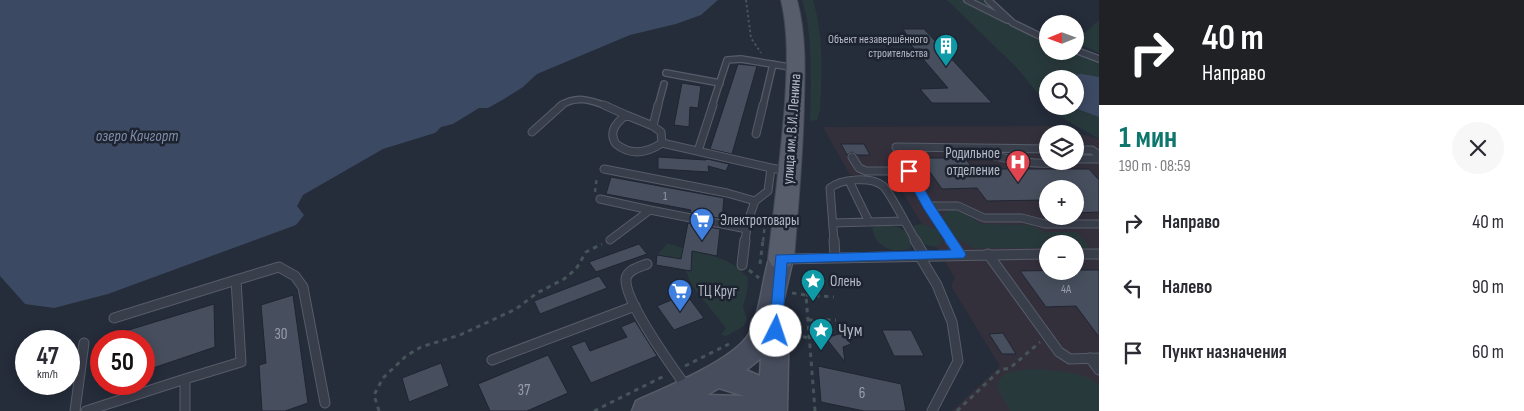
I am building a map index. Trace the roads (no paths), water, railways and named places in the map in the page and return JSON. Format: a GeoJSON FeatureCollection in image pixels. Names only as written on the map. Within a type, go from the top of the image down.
{"type":"FeatureCollection","features":[{"type":"Feature","properties":{"kind":"main road","name":"улица им. В.И. Ленина"},"geometry":{"type":"LineString","coordinates":[[781,259],[781,170],[794,129],[796,68],[795,32],[789,0]]}},
{"type":"Feature","properties":{"kind":"main road"},"geometry":{"type":"LineString","coordinates":[[773,406],[781,329],[781,259]]}},
{"type":"Feature","properties":{"kind":"main road"},"geometry":{"type":"LineString","coordinates":[[715,375],[747,354],[758,343],[762,334],[774,278],[781,259]]}},
{"type":"Feature","properties":{"kind":"main road"},"geometry":{"type":"LineString","coordinates":[[646,411],[682,380],[715,375],[737,378],[748,382],[773,406]]}},
{"type":"Feature","properties":{"kind":"main road"},"geometry":{"type":"LineString","coordinates":[[661,411],[773,406]]}},
{"type":"Feature","properties":{"kind":"lane"},"geometry":{"type":"LineString","coordinates":[[967,0],[1039,35]]}},
{"type":"Feature","properties":{"kind":"lane"},"geometry":{"type":"LineString","coordinates":[[988,0],[1011,21]]}},
{"type":"Feature","properties":{"kind":"lane"},"geometry":{"type":"LineString","coordinates":[[1084,53],[1099,59]]}},
{"type":"Feature","properties":{"kind":"lane"},"geometry":{"type":"LineString","coordinates":[[698,151],[727,60],[730,58],[796,68]]}},
{"type":"Feature","properties":{"kind":"lane"},"geometry":{"type":"LineString","coordinates":[[756,134],[773,64]]}},
{"type":"Feature","properties":{"kind":"lane"},"geometry":{"type":"LineString","coordinates":[[666,73],[720,83]]}},
{"type":"Feature","properties":{"kind":"lane"},"geometry":{"type":"LineString","coordinates":[[653,126],[664,84]]}},
{"type":"Feature","properties":{"kind":"lane"},"geometry":{"type":"LineString","coordinates":[[532,132],[564,101],[581,97],[593,100],[653,126],[661,132],[662,143]]}},
{"type":"Feature","properties":{"kind":"lane"},"geometry":{"type":"LineString","coordinates":[[626,115],[616,124],[612,132],[617,147],[630,152],[641,153],[650,151],[662,143],[781,170],[768,191],[755,201],[747,229],[742,265]]}},
{"type":"Feature","properties":{"kind":"lane"},"geometry":{"type":"LineString","coordinates":[[960,254],[928,206],[896,147],[1039,149]]}},
{"type":"Feature","properties":{"kind":"lane"},"geometry":{"type":"LineString","coordinates":[[960,147],[1030,164],[1039,164]]}},
{"type":"Feature","properties":{"kind":"lane"},"geometry":{"type":"LineString","coordinates":[[1084,150],[1092,150],[1099,157]]}},
{"type":"Feature","properties":{"kind":"lane"},"geometry":{"type":"LineString","coordinates":[[852,157],[859,168],[866,171],[909,171]]}},
{"type":"Feature","properties":{"kind":"lane"},"geometry":{"type":"LineString","coordinates":[[1084,159],[1099,157]]}},
{"type":"Feature","properties":{"kind":"lane"},"geometry":{"type":"LineString","coordinates":[[604,169],[727,193],[755,201]]}},
{"type":"Feature","properties":{"kind":"lane"},"geometry":{"type":"LineString","coordinates":[[836,257],[830,188],[834,183],[850,181],[874,182],[882,186],[922,255],[952,322],[958,361],[932,411]]}},
{"type":"Feature","properties":{"kind":"lane"},"geometry":{"type":"LineString","coordinates":[[850,181],[869,222]]}},
{"type":"Feature","properties":{"kind":"lane"},"geometry":{"type":"LineString","coordinates":[[600,199],[747,229]]}},
{"type":"Feature","properties":{"kind":"lane"},"geometry":{"type":"LineString","coordinates":[[928,206],[958,206],[984,218],[1022,218],[1045,224],[1099,224]]}},
{"type":"Feature","properties":{"kind":"lane"},"geometry":{"type":"LineString","coordinates":[[610,240],[650,210]]}},
{"type":"Feature","properties":{"kind":"lane"},"geometry":{"type":"LineString","coordinates":[[832,223],[904,221]]}},
{"type":"Feature","properties":{"kind":"lane"},"geometry":{"type":"LineString","coordinates":[[781,259],[960,254],[1039,254]]}},
{"type":"Feature","properties":{"kind":"lane"},"geometry":{"type":"LineString","coordinates":[[988,254],[1059,352],[1070,359],[1095,358],[1099,370]]}},
{"type":"Feature","properties":{"kind":"lane"},"geometry":{"type":"LineString","coordinates":[[1084,254],[1099,254]]}},
{"type":"Feature","properties":{"kind":"lane"},"geometry":{"type":"LineString","coordinates":[[647,264],[631,271],[626,279],[635,306],[682,380]]}},
{"type":"Feature","properties":{"kind":"lane"},"geometry":{"type":"LineString","coordinates":[[114,318],[279,268],[295,276],[303,288],[325,403]]}},
{"type":"Feature","properties":{"kind":"lane"},"geometry":{"type":"LineString","coordinates":[[86,411],[241,362],[236,280]]}},
{"type":"Feature","properties":{"kind":"lane"},"geometry":{"type":"LineString","coordinates":[[492,360],[635,306]]}},
{"type":"Feature","properties":{"kind":"lane"},"geometry":{"type":"LineString","coordinates":[[75,411],[84,343]]}},
{"type":"Feature","properties":{"kind":"lane"},"geometry":{"type":"LineString","coordinates":[[185,379],[185,411]]}},
{"type":"Feature","properties":{"kind":"water","name":"озеро Качгорт"},"geometry":{"type":"Polygon","coordinates":[[[0,0],[718,0],[701,15],[676,24],[630,35],[537,74],[523,87],[488,108],[479,108],[453,124],[441,127],[435,133],[383,149],[303,195],[297,206],[304,215],[296,225],[108,294],[54,308],[25,304],[0,276],[0,0]]]}},
{"type":"Feature","properties":{"kind":"water"},"geometry":{"type":"Polygon","coordinates":[[[1084,74],[1099,77],[1099,117],[1084,112],[1084,74]]]}},
{"type":"Feature","properties":{"kind":"place","name":"Объект незавершённого строительства"},"geometry":{"type":"Point","coordinates":[946,67]}},
{"type":"Feature","properties":{"kind":"place","name":"Родильное отделение"},"geometry":{"type":"Point","coordinates":[1018,183]}},
{"type":"Feature","properties":{"kind":"place","name":"Электротовары"},"geometry":{"type":"Point","coordinates":[702,241]}},
{"type":"Feature","properties":{"kind":"place","name":"Олень"},"geometry":{"type":"Point","coordinates":[813,302]}},
{"type":"Feature","properties":{"kind":"place","name":"ТЦ Круг"},"geometry":{"type":"Point","coordinates":[680,312]}},
{"type":"Feature","properties":{"kind":"place","name":"Чум"},"geometry":{"type":"Point","coordinates":[821,351]}}]}
